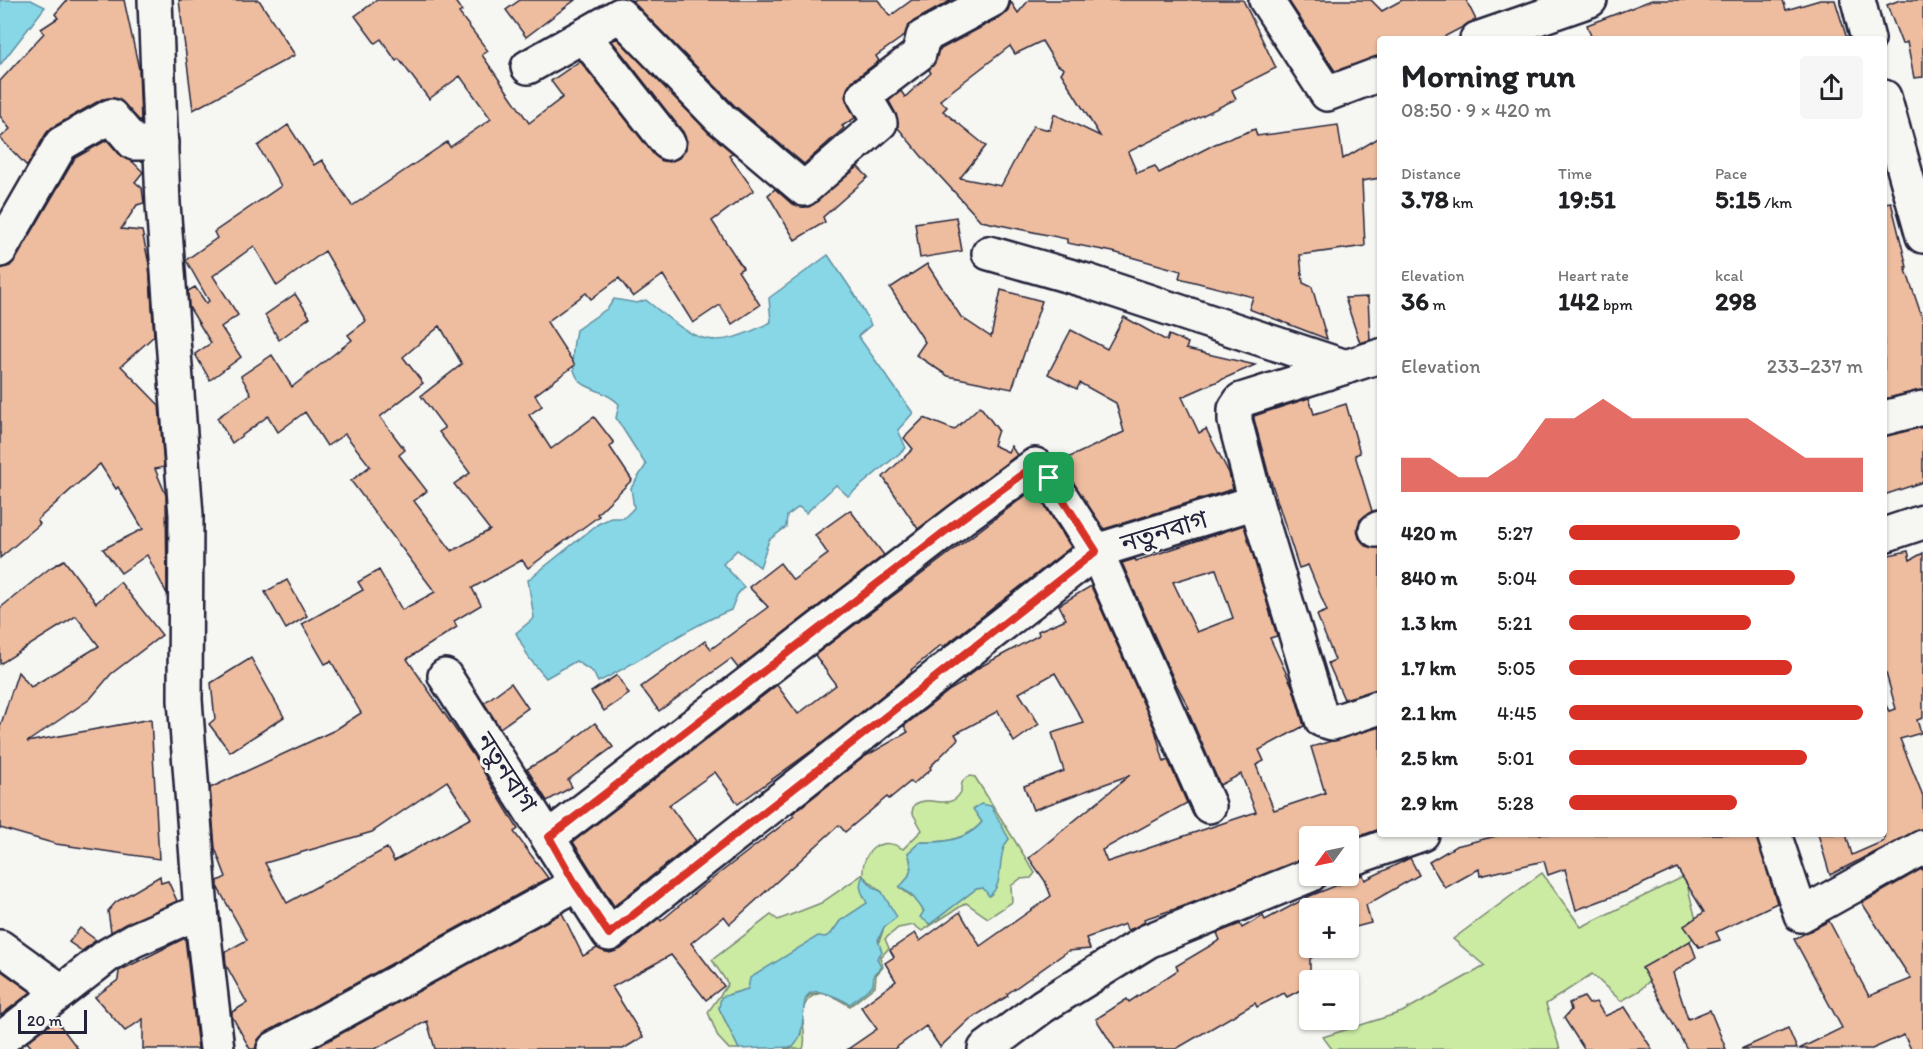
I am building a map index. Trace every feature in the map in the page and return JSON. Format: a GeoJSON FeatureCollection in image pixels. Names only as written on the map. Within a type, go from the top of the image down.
{"type":"FeatureCollection","features":[{"type":"Feature","properties":{"kind":"street"},"geometry":{"type":"LineString","coordinates":[[155,0],[161,143],[186,515],[185,700],[201,911],[218,1049]]}},
{"type":"Feature","properties":{"kind":"street"},"geometry":{"type":"LineString","coordinates":[[528,67],[620,15],[722,119],[804,189],[880,123],[864,96],[919,54],[923,37],[992,0]]}},
{"type":"Feature","properties":{"kind":"street"},"geometry":{"type":"LineString","coordinates":[[1266,0],[1327,94],[1377,75]]}},
{"type":"Feature","properties":{"kind":"street"},"geometry":{"type":"LineString","coordinates":[[1491,36],[1590,0]]}},
{"type":"Feature","properties":{"kind":"street"},"geometry":{"type":"LineString","coordinates":[[1857,0],[1867,36]]}},
{"type":"Feature","properties":{"kind":"street"},"geometry":{"type":"LineString","coordinates":[[584,36],[668,143]]}},
{"type":"Feature","properties":{"kind":"street"},"geometry":{"type":"LineString","coordinates":[[0,250],[61,144],[111,116],[134,143],[161,143]]}},
{"type":"Feature","properties":{"kind":"street"},"geometry":{"type":"LineString","coordinates":[[1887,120],[1897,195],[1923,236]]}},
{"type":"Feature","properties":{"kind":"street"},"geometry":{"type":"LineString","coordinates":[[989,253],[1087,281],[1346,367]]}},
{"type":"Feature","properties":{"kind":"street"},"geometry":{"type":"LineString","coordinates":[[1377,357],[1241,400],[1235,409],[1235,422],[1256,502],[1322,720],[1332,723],[1377,708]]}},
{"type":"Feature","properties":{"kind":"street"},"geometry":{"type":"LineString","coordinates":[[1887,417],[1923,408]]}},
{"type":"Feature","properties":{"kind":"street"},"geometry":{"type":"LineString","coordinates":[[549,837],[1035,465],[1049,478],[1096,551],[1209,806]]}},
{"type":"Feature","properties":{"kind":"street","name":"নতুনবাগ"},"geometry":{"type":"LineString","coordinates":[[445,676],[609,934],[1096,551],[1256,502]]}},
{"type":"Feature","properties":{"kind":"street"},"geometry":{"type":"LineString","coordinates":[[1887,534],[1923,522]]}},
{"type":"Feature","properties":{"kind":"street"},"geometry":{"type":"LineString","coordinates":[[1359,856],[1413,837]]}},
{"type":"Feature","properties":{"kind":"street"},"geometry":{"type":"LineString","coordinates":[[1774,837],[1801,915],[1923,847]]}},
{"type":"Feature","properties":{"kind":"street"},"geometry":{"type":"LineString","coordinates":[[985,1049],[1043,1006],[1148,941],[1299,879]]}},
{"type":"Feature","properties":{"kind":"street"},"geometry":{"type":"LineString","coordinates":[[274,1049],[576,885]]}},
{"type":"Feature","properties":{"kind":"street"},"geometry":{"type":"LineString","coordinates":[[0,1040],[108,956],[134,940],[201,911]]}},
{"type":"Feature","properties":{"kind":"street"},"geometry":{"type":"LineString","coordinates":[[0,947],[61,991]]}},
{"type":"Feature","properties":{"kind":"green space"},"geometry":{"type":"Polygon","coordinates":[[[975,777],[1035,873],[1031,878],[1020,879],[1011,886],[1012,902],[988,918],[966,903],[922,931],[914,925],[898,928],[885,939],[889,948],[880,958],[883,967],[876,975],[875,986],[850,1006],[825,994],[810,998],[803,1009],[805,1037],[803,1049],[784,1049],[793,1047],[801,1034],[803,1002],[810,995],[871,979],[881,967],[877,950],[884,926],[882,892],[863,876],[867,903],[840,921],[831,934],[748,989],[730,994],[719,1008],[739,1049],[729,1049],[718,1037],[708,1012],[728,984],[712,960],[771,915],[778,920],[821,903],[863,874],[866,858],[875,847],[888,844],[903,849],[922,830],[912,812],[914,805],[926,801],[951,801],[961,792],[965,778],[975,777]],[[974,809],[982,822],[969,833],[945,841],[920,842],[908,853],[911,863],[910,872],[900,888],[918,901],[930,924],[976,889],[983,888],[1002,847],[1009,839],[974,809]]]}},
{"type":"Feature","properties":{"kind":"green space"},"geometry":{"type":"Polygon","coordinates":[[[1542,873],[1581,927],[1685,876],[1699,932],[1639,991],[1621,1001],[1592,974],[1546,1004],[1560,1049],[1332,1049],[1323,1037],[1345,1030],[1359,1030],[1359,1026],[1402,1012],[1485,966],[1453,939],[1542,873]]]}},
{"type":"Feature","properties":{"kind":"water"},"geometry":{"type":"Polygon","coordinates":[[[0,0],[31,0],[45,7],[0,65],[0,0]]]}},
{"type":"Feature","properties":{"kind":"water"},"geometry":{"type":"Polygon","coordinates":[[[828,255],[855,295],[871,325],[858,336],[913,413],[898,430],[906,448],[848,496],[836,485],[806,513],[799,507],[787,516],[786,527],[769,540],[760,567],[737,550],[723,564],[744,587],[737,595],[731,610],[696,626],[598,682],[593,672],[576,661],[546,678],[529,658],[516,633],[534,618],[528,580],[598,524],[611,518],[624,518],[634,508],[631,488],[646,465],[616,418],[619,404],[579,380],[573,367],[576,330],[608,308],[614,299],[637,303],[646,300],[691,333],[717,340],[732,338],[771,322],[769,298],[828,255]]]}},
{"type":"Feature","properties":{"kind":"water"},"geometry":{"type":"Polygon","coordinates":[[[981,804],[991,806],[1009,839],[1002,853],[997,885],[989,896],[983,888],[976,889],[930,924],[920,917],[924,911],[911,894],[899,887],[910,872],[911,863],[908,853],[920,842],[946,841],[969,833],[982,822],[973,809],[981,804]]]}},
{"type":"Feature","properties":{"kind":"water"},"geometry":{"type":"Polygon","coordinates":[[[863,876],[873,887],[882,892],[897,917],[884,927],[878,940],[882,952],[877,958],[881,967],[874,974],[873,985],[850,1004],[829,994],[815,992],[808,995],[800,1037],[793,1047],[739,1049],[719,1008],[721,997],[748,989],[750,978],[818,936],[825,937],[831,934],[840,921],[867,903],[860,886],[863,876]]]}},
{"type":"Feature","properties":{"kind":"building"},"geometry":{"type":"Polygon","coordinates":[[[67,0],[124,0],[139,69],[141,122],[119,99],[102,99],[51,128],[27,166],[0,138],[10,129],[0,116],[0,81],[44,33],[41,29],[58,18],[55,14],[67,0]]]}},
{"type":"Feature","properties":{"kind":"building"},"geometry":{"type":"Polygon","coordinates":[[[179,0],[259,0],[295,55],[193,110],[179,0]]]}},
{"type":"Feature","properties":{"kind":"building"},"geometry":{"type":"Polygon","coordinates":[[[377,0],[454,0],[462,11],[459,13],[488,51],[482,55],[529,123],[563,97],[551,81],[580,61],[654,155],[662,161],[670,162],[679,158],[686,149],[687,141],[683,132],[612,41],[617,38],[708,132],[733,153],[729,156],[754,190],[712,221],[743,268],[738,271],[760,305],[732,324],[720,305],[693,323],[663,275],[633,297],[619,278],[591,299],[586,293],[547,322],[575,365],[535,395],[542,406],[529,415],[551,449],[594,417],[614,443],[610,447],[632,480],[597,514],[599,516],[528,568],[522,560],[472,588],[481,605],[454,621],[457,627],[407,659],[477,761],[518,829],[514,832],[548,878],[265,1033],[258,1040],[255,1049],[250,1049],[232,1016],[232,1012],[247,1003],[226,965],[225,952],[247,940],[218,888],[218,881],[226,877],[215,848],[210,788],[335,730],[361,713],[331,661],[325,664],[302,624],[363,590],[358,582],[379,570],[402,610],[435,592],[351,481],[370,466],[345,434],[327,446],[305,412],[278,432],[268,416],[232,443],[217,418],[251,394],[241,376],[272,355],[292,387],[352,340],[348,335],[366,321],[325,251],[277,286],[254,246],[213,276],[238,315],[221,327],[241,357],[210,380],[195,354],[211,343],[189,307],[188,291],[195,287],[206,303],[209,301],[186,260],[217,238],[214,232],[281,186],[258,146],[288,125],[314,165],[322,160],[352,206],[447,142],[450,147],[491,119],[460,76],[429,99],[399,59],[396,61],[381,39],[375,43],[355,16],[377,0]],[[440,326],[403,357],[423,383],[380,417],[405,450],[399,455],[427,491],[414,501],[452,551],[490,530],[454,484],[470,473],[439,432],[445,428],[421,396],[462,364],[440,326]],[[447,781],[372,832],[265,863],[287,903],[387,848],[394,861],[471,818],[447,781]]]}},
{"type":"Feature","properties":{"kind":"building"},"geometry":{"type":"Polygon","coordinates":[[[520,0],[575,0],[526,37],[506,10],[520,0]]]}},
{"type":"Feature","properties":{"kind":"building"},"geometry":{"type":"Polygon","coordinates":[[[631,0],[878,0],[890,16],[912,0],[952,0],[914,21],[904,36],[876,56],[879,61],[852,81],[845,97],[855,118],[842,126],[844,128],[804,164],[734,105],[631,0]]]}},
{"type":"Feature","properties":{"kind":"building"},"geometry":{"type":"Polygon","coordinates":[[[1029,0],[1243,0],[1276,68],[1232,90],[1236,99],[1128,152],[1137,173],[1155,166],[1159,173],[1215,144],[1255,129],[1257,136],[1338,125],[1343,159],[1377,139],[1377,178],[1362,181],[1365,246],[1300,255],[1303,283],[1312,287],[1327,339],[1249,309],[1253,297],[1179,278],[1181,271],[1113,252],[1067,243],[1067,239],[981,221],[898,128],[896,114],[889,101],[901,91],[905,97],[931,73],[929,70],[939,50],[1001,17],[1008,10],[1011,2],[1018,13],[1029,0]],[[1042,41],[1015,54],[1010,46],[940,100],[947,107],[943,111],[986,146],[960,178],[1001,186],[1033,126],[1050,130],[1054,114],[1100,136],[1061,73],[1064,69],[1056,64],[1042,41]]]}},
{"type":"Feature","properties":{"kind":"building"},"geometry":{"type":"Polygon","coordinates":[[[1288,0],[1371,0],[1382,11],[1402,0],[1466,0],[1476,20],[1446,36],[1377,36],[1377,57],[1335,71],[1288,0]]]}},
{"type":"Feature","properties":{"kind":"building"},"geometry":{"type":"Polygon","coordinates":[[[1652,0],[1783,0],[1786,10],[1820,0],[1835,0],[1846,36],[1591,36],[1587,25],[1652,0]]]}},
{"type":"Feature","properties":{"kind":"building"},"geometry":{"type":"Polygon","coordinates":[[[1900,0],[1923,0],[1923,77],[1914,78],[1907,42],[1902,44],[1887,5],[1900,0]]]}},
{"type":"Feature","properties":{"kind":"building"},"geometry":{"type":"Polygon","coordinates":[[[107,140],[120,155],[133,162],[143,172],[135,182],[142,188],[144,203],[137,205],[121,229],[142,231],[149,264],[154,336],[121,366],[159,405],[164,467],[155,469],[166,495],[167,594],[147,555],[121,573],[103,549],[143,529],[118,487],[116,489],[100,464],[37,520],[40,524],[0,558],[0,269],[10,266],[16,259],[75,158],[107,140]]]}},
{"type":"Feature","properties":{"kind":"building"},"geometry":{"type":"Polygon","coordinates":[[[858,167],[868,177],[823,217],[825,222],[795,240],[768,195],[775,189],[792,204],[809,207],[858,167]]]}},
{"type":"Feature","properties":{"kind":"building"},"geometry":{"type":"Polygon","coordinates":[[[1891,202],[1907,267],[1905,267],[1923,320],[1923,390],[1887,398],[1887,203],[1891,202]]]}},
{"type":"Feature","properties":{"kind":"building"},"geometry":{"type":"Polygon","coordinates":[[[956,217],[962,251],[920,258],[915,223],[956,217]]]}},
{"type":"Feature","properties":{"kind":"building"},"geometry":{"type":"Polygon","coordinates":[[[927,264],[961,317],[991,337],[1001,290],[1042,301],[1012,389],[948,376],[916,355],[925,342],[890,288],[927,264]]]}},
{"type":"Feature","properties":{"kind":"building"},"geometry":{"type":"Polygon","coordinates":[[[295,294],[310,317],[279,340],[265,315],[295,294]]]}},
{"type":"Feature","properties":{"kind":"building"},"geometry":{"type":"Polygon","coordinates":[[[1368,297],[1370,340],[1360,343],[1345,298],[1368,297]]]}},
{"type":"Feature","properties":{"kind":"building"},"geometry":{"type":"Polygon","coordinates":[[[1124,317],[1167,341],[1169,335],[1188,343],[1186,349],[1255,365],[1182,397],[1199,433],[1206,429],[1229,473],[1233,489],[1104,529],[1059,462],[1124,432],[1116,403],[1080,383],[1077,389],[1048,374],[1071,330],[1107,349],[1124,317]]]}},
{"type":"Feature","properties":{"kind":"building"},"geometry":{"type":"Polygon","coordinates":[[[1309,398],[1314,414],[1346,404],[1360,453],[1355,455],[1372,511],[1360,520],[1357,529],[1359,538],[1366,546],[1377,548],[1377,690],[1344,699],[1328,663],[1335,660],[1317,615],[1327,611],[1308,565],[1299,568],[1268,472],[1254,416],[1309,398]]]}},
{"type":"Feature","properties":{"kind":"building"},"geometry":{"type":"Polygon","coordinates":[[[980,406],[998,430],[993,445],[1008,452],[1011,446],[1017,455],[918,529],[883,477],[913,449],[904,438],[924,418],[954,430],[980,406]]]}},
{"type":"Feature","properties":{"kind":"building"},"geometry":{"type":"Polygon","coordinates":[[[1923,427],[1923,482],[1887,494],[1887,435],[1923,427]]]}},
{"type":"Feature","properties":{"kind":"building"},"geometry":{"type":"Polygon","coordinates":[[[1034,489],[1071,547],[943,647],[941,645],[911,670],[912,672],[821,744],[738,804],[715,772],[669,805],[696,841],[614,906],[573,842],[777,685],[798,714],[836,685],[815,655],[1034,489]]]}},
{"type":"Feature","properties":{"kind":"building"},"geometry":{"type":"Polygon","coordinates":[[[850,510],[884,555],[738,668],[731,659],[659,711],[641,687],[705,641],[711,649],[768,607],[749,587],[780,563],[793,580],[828,554],[815,535],[850,510]]]}},
{"type":"Feature","properties":{"kind":"building"},"geometry":{"type":"Polygon","coordinates":[[[1244,525],[1277,636],[1270,638],[1293,688],[1304,726],[1259,750],[1264,761],[1256,765],[1274,810],[1325,793],[1311,747],[1377,728],[1377,830],[1359,836],[1359,826],[1299,826],[1299,861],[1144,919],[1145,922],[1134,928],[1127,930],[1125,924],[1086,938],[1090,949],[1068,951],[1007,994],[1008,996],[970,1019],[940,1047],[926,1026],[894,1049],[848,1049],[877,1029],[861,1007],[896,981],[885,963],[894,957],[890,950],[915,933],[920,941],[960,912],[980,946],[1051,896],[1045,881],[1029,858],[1130,775],[1033,810],[1024,786],[1064,771],[1052,733],[1084,723],[1055,673],[1019,693],[1039,724],[1014,742],[998,711],[955,734],[958,739],[930,767],[931,769],[913,784],[910,782],[889,799],[887,797],[845,832],[839,825],[730,924],[724,916],[691,943],[724,986],[706,1000],[671,955],[612,987],[643,1037],[623,1049],[435,1049],[427,1021],[375,1049],[313,1049],[562,913],[583,956],[597,948],[610,953],[621,949],[659,918],[661,921],[794,816],[792,814],[864,757],[908,732],[904,726],[950,690],[964,682],[963,680],[978,668],[1039,635],[1038,631],[1066,619],[1059,605],[1091,586],[1155,730],[1164,762],[1168,760],[1187,803],[1102,850],[1107,862],[1256,812],[1241,774],[1220,785],[1187,709],[1189,708],[1175,682],[1122,563],[1135,559],[1136,561],[1244,525]],[[1216,569],[1173,582],[1197,632],[1233,618],[1216,569]]]}},
{"type":"Feature","properties":{"kind":"building"},"geometry":{"type":"Polygon","coordinates":[[[1908,551],[1910,560],[1923,553],[1923,718],[1917,720],[1921,733],[1900,739],[1923,796],[1923,828],[1830,875],[1819,837],[1847,837],[1852,855],[1884,841],[1884,837],[1887,837],[1887,707],[1889,711],[1896,709],[1887,677],[1887,555],[1908,551]]]}},
{"type":"Feature","properties":{"kind":"building"},"geometry":{"type":"Polygon","coordinates":[[[64,560],[96,603],[120,582],[162,635],[111,674],[90,699],[27,742],[151,719],[159,859],[56,844],[0,828],[0,727],[18,672],[31,687],[99,646],[76,616],[0,664],[0,608],[50,568],[64,560]]]}},
{"type":"Feature","properties":{"kind":"building"},"geometry":{"type":"Polygon","coordinates":[[[287,580],[307,616],[286,629],[265,592],[287,580]]]}},
{"type":"Feature","properties":{"kind":"building"},"geometry":{"type":"Polygon","coordinates":[[[251,658],[284,717],[230,752],[209,724],[215,719],[211,683],[251,658]]]}},
{"type":"Feature","properties":{"kind":"building"},"geometry":{"type":"Polygon","coordinates":[[[617,675],[629,694],[604,711],[591,692],[617,675]]]}},
{"type":"Feature","properties":{"kind":"building"},"geometry":{"type":"Polygon","coordinates":[[[511,683],[528,708],[500,728],[484,703],[511,683]]]}},
{"type":"Feature","properties":{"kind":"building"},"geometry":{"type":"Polygon","coordinates":[[[595,723],[613,747],[568,780],[572,787],[547,801],[527,769],[557,752],[595,723]]]}},
{"type":"Feature","properties":{"kind":"building"},"geometry":{"type":"Polygon","coordinates":[[[1492,837],[1757,837],[1777,903],[1716,932],[1720,940],[1699,947],[1684,926],[1704,912],[1677,868],[1627,891],[1576,910],[1565,869],[1548,875],[1544,861],[1480,876],[1479,869],[1445,888],[1429,862],[1456,846],[1492,837]]]}},
{"type":"Feature","properties":{"kind":"building"},"geometry":{"type":"Polygon","coordinates":[[[1410,858],[1419,875],[1366,905],[1371,923],[1359,926],[1359,898],[1306,898],[1335,886],[1359,886],[1359,876],[1363,875],[1365,880],[1410,858]]]}},
{"type":"Feature","properties":{"kind":"building"},"geometry":{"type":"Polygon","coordinates":[[[1923,868],[1923,1049],[1911,1049],[1904,1035],[1872,1049],[1799,1049],[1842,1028],[1794,939],[1829,921],[1869,996],[1911,979],[1862,903],[1923,868]]]}},
{"type":"Feature","properties":{"kind":"building"},"geometry":{"type":"Polygon","coordinates":[[[160,876],[161,883],[168,881],[177,901],[111,932],[108,911],[116,902],[160,876]]]}},
{"type":"Feature","properties":{"kind":"building"},"geometry":{"type":"Polygon","coordinates":[[[1299,902],[1299,958],[1311,958],[1310,970],[1299,970],[1299,991],[1287,997],[1284,993],[1257,1007],[1255,1003],[1176,1049],[1115,1049],[1096,1019],[1127,999],[1129,1002],[1178,970],[1176,966],[1220,940],[1217,933],[1240,924],[1242,928],[1263,916],[1265,920],[1299,902]]]}},
{"type":"Feature","properties":{"kind":"building"},"geometry":{"type":"Polygon","coordinates":[[[80,928],[96,940],[82,951],[69,942],[80,928]]]}},
{"type":"Feature","properties":{"kind":"building"},"geometry":{"type":"Polygon","coordinates":[[[185,938],[198,1049],[143,1049],[143,1019],[125,1031],[95,997],[118,980],[119,971],[185,938]]]}},
{"type":"Feature","properties":{"kind":"building"},"geometry":{"type":"Polygon","coordinates":[[[1690,941],[1696,957],[1673,973],[1688,1019],[1710,1010],[1726,1049],[1687,1049],[1642,968],[1690,941]]]}},
{"type":"Feature","properties":{"kind":"building"},"geometry":{"type":"Polygon","coordinates":[[[0,970],[31,992],[1,1015],[0,1014],[0,970]]]}},
{"type":"Feature","properties":{"kind":"building"},"geometry":{"type":"Polygon","coordinates":[[[1584,997],[1589,1004],[1596,1002],[1605,1016],[1625,1007],[1652,1049],[1584,1049],[1564,1018],[1571,1010],[1569,1003],[1584,997]]]}},
{"type":"Feature","properties":{"kind":"building"},"geometry":{"type":"Polygon","coordinates":[[[56,1020],[78,1049],[33,1049],[27,1042],[56,1020]]]}},
{"type":"Feature","properties":{"kind":"building"},"geometry":{"type":"Polygon","coordinates":[[[1788,1028],[1797,1049],[1741,1049],[1788,1028]]]}},
{"type":"Feature","properties":{"kind":"route"},"geometry":{"type":"LineString","coordinates":[[1035,465],[1049,478],[1096,551],[858,741],[609,934],[576,885],[549,837],[1030,468],[1035,465]]}}]}
